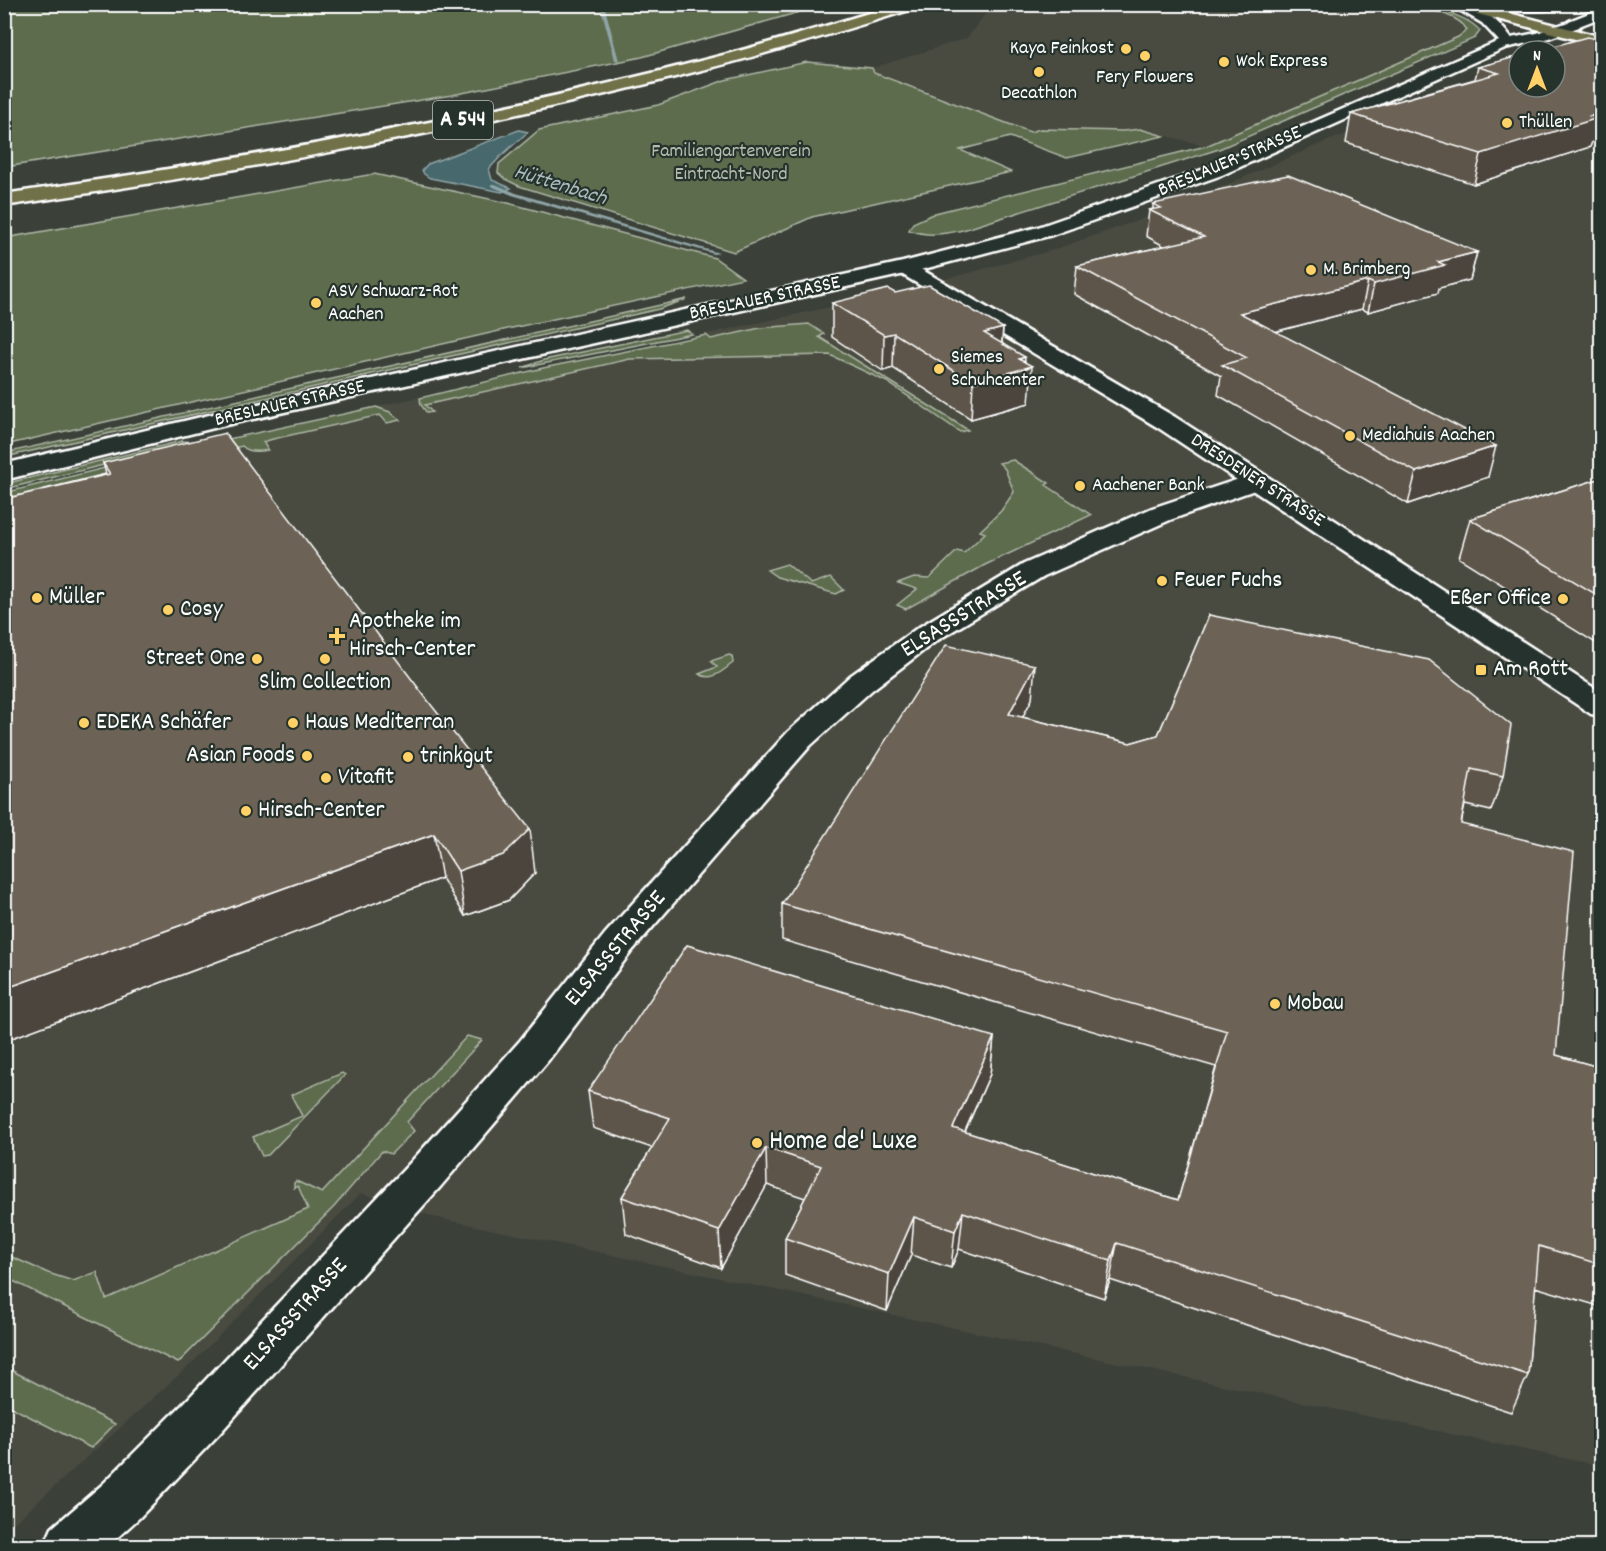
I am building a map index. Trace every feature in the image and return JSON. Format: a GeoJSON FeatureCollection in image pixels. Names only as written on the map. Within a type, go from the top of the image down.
{"type":"FeatureCollection","features":[{"type":"Feature","properties":{"kind":"main road","name":"A 544"},"geometry":{"type":"LineString","coordinates":[[4,190],[227,155],[402,123],[541,94],[701,56],[882,4]]}},
{"type":"Feature","properties":{"kind":"main road","name":"A 544"},"geometry":{"type":"LineString","coordinates":[[4,200],[225,165],[411,131],[717,61],[914,4]]}},
{"type":"Feature","properties":{"kind":"main road"},"geometry":{"type":"LineString","coordinates":[[1496,4],[1568,6]]}},
{"type":"Feature","properties":{"kind":"main road"},"geometry":{"type":"LineString","coordinates":[[1496,4],[1574,24],[1600,38]]}},
{"type":"Feature","properties":{"kind":"main road"},"geometry":{"type":"LineString","coordinates":[[1459,5],[1600,38]]}},
{"type":"Feature","properties":{"kind":"main road"},"geometry":{"type":"LineString","coordinates":[[1459,5],[1487,20],[1502,41]]}},
{"type":"Feature","properties":{"kind":"main road","name":"BRESLAUER STRASSE"},"geometry":{"type":"LineString","coordinates":[[4,472],[273,408],[905,268],[1045,231],[1216,171],[1502,41],[1568,6]]}},
{"type":"Feature","properties":{"kind":"main road","name":"BRESLAUER STRASSE"},"geometry":{"type":"LineString","coordinates":[[1530,39],[1601,12]]}},
{"type":"Feature","properties":{"kind":"main road"},"geometry":{"type":"LineString","coordinates":[[1567,40],[1600,38]]}},
{"type":"Feature","properties":{"kind":"main road","name":"BRESLAUER STRASSE"},"geometry":{"type":"LineString","coordinates":[[1502,41],[1507,41]]}},
{"type":"Feature","properties":{"kind":"main road","name":"DRESDENER STRASSE"},"geometry":{"type":"LineString","coordinates":[[905,268],[1073,366],[1257,481],[1602,707]]}},
{"type":"Feature","properties":{"kind":"main road","name":"ELSASSSTRASSE"},"geometry":{"type":"LineString","coordinates":[[70,1546],[121,1500],[202,1418],[426,1174],[532,1052],[618,943],[799,739],[861,683],[926,635],[1034,570],[1161,514],[1257,481]]}},
{"type":"Feature","properties":{"kind":"shaded area"},"geometry":{"type":"Polygon","coordinates":[[[1007,5],[1404,5],[1448,16],[1463,23],[1467,29],[1458,37],[1206,146],[1140,129],[1123,131],[1040,129],[1030,132],[874,73],[873,68],[967,38],[985,14],[1007,5]]]}},
{"type":"Feature","properties":{"kind":"shaded area"},"geometry":{"type":"Polygon","coordinates":[[[1601,55],[1601,1466],[434,1217],[361,1193],[193,1362],[5,1531],[4,494],[210,443],[889,294],[1050,251],[1171,209],[1325,142],[1507,77],[1507,99],[1567,99],[1567,79],[1601,55]]]}},
{"type":"Feature","properties":{"kind":"green space"},"geometry":{"type":"Polygon","coordinates":[[[824,5],[642,57],[452,95],[5,167],[4,6],[824,5]]]}},
{"type":"Feature","properties":{"kind":"green space"},"geometry":{"type":"Polygon","coordinates":[[[1404,5],[1423,6],[1456,15],[1480,31],[1475,38],[1219,149],[963,230],[929,234],[909,230],[913,223],[935,213],[1206,146],[1458,37],[1467,30],[1447,15],[1404,5]]]}},
{"type":"Feature","properties":{"kind":"green space","name":"Familiengartenverein Eintracht-Nord"},"geometry":{"type":"Polygon","coordinates":[[[807,62],[872,68],[874,73],[1030,132],[1040,129],[1123,131],[1140,129],[1164,136],[1067,158],[1010,137],[960,150],[1011,172],[812,217],[734,252],[519,186],[498,173],[499,164],[539,130],[658,105],[725,80],[807,62]]]}},
{"type":"Feature","properties":{"kind":"green space","name":"ASV Schwarz-Rot Aachen"},"geometry":{"type":"Polygon","coordinates":[[[374,174],[508,203],[715,258],[743,278],[512,328],[5,445],[5,238],[374,174]]]}},
{"type":"Feature","properties":{"kind":"green space"},"geometry":{"type":"Polygon","coordinates":[[[687,299],[659,309],[5,457],[5,453],[687,299]]]}},
{"type":"Feature","properties":{"kind":"green space"},"geometry":{"type":"Polygon","coordinates":[[[809,324],[824,334],[819,337],[968,430],[960,432],[887,382],[830,355],[630,359],[425,405],[432,412],[427,413],[421,405],[420,398],[543,368],[706,335],[711,339],[760,328],[809,324]]]}},
{"type":"Feature","properties":{"kind":"green space"},"geometry":{"type":"Polygon","coordinates":[[[687,330],[692,334],[522,368],[544,360],[687,330]]]}},
{"type":"Feature","properties":{"kind":"green space"},"geometry":{"type":"Polygon","coordinates":[[[376,407],[390,412],[400,420],[387,423],[380,415],[263,442],[268,450],[261,451],[251,451],[242,446],[217,452],[210,443],[376,407]]]}},
{"type":"Feature","properties":{"kind":"green space"},"geometry":{"type":"Polygon","coordinates":[[[182,441],[198,442],[5,489],[4,484],[182,441]]]}},
{"type":"Feature","properties":{"kind":"green space"},"geometry":{"type":"Polygon","coordinates":[[[197,445],[5,510],[4,493],[197,445]]]}},
{"type":"Feature","properties":{"kind":"green space"},"geometry":{"type":"Polygon","coordinates":[[[1013,460],[1049,483],[1046,485],[1091,515],[985,565],[906,609],[897,605],[917,589],[898,583],[914,577],[929,578],[957,551],[964,553],[985,533],[980,531],[1001,511],[1014,492],[1005,469],[999,463],[1013,460]]]}},
{"type":"Feature","properties":{"kind":"green space"},"geometry":{"type":"Polygon","coordinates":[[[787,564],[811,584],[831,577],[844,590],[836,594],[777,577],[767,570],[787,564]]]}},
{"type":"Feature","properties":{"kind":"green space"},"geometry":{"type":"Polygon","coordinates":[[[732,656],[733,663],[721,672],[708,677],[699,674],[717,667],[711,661],[732,656]]]}},
{"type":"Feature","properties":{"kind":"green space"},"geometry":{"type":"Polygon","coordinates":[[[467,1036],[482,1040],[407,1122],[414,1131],[391,1154],[382,1151],[334,1207],[178,1363],[5,1277],[5,1254],[73,1281],[97,1272],[106,1299],[308,1209],[298,1186],[294,1188],[294,1183],[296,1181],[322,1193],[467,1036]]]}},
{"type":"Feature","properties":{"kind":"green space"},"geometry":{"type":"Polygon","coordinates":[[[342,1073],[345,1075],[268,1155],[262,1156],[253,1137],[302,1116],[291,1095],[342,1073]]]}},
{"type":"Feature","properties":{"kind":"green space"},"geometry":{"type":"Polygon","coordinates":[[[5,1367],[115,1424],[91,1448],[5,1404],[5,1367]]]}},
{"type":"Feature","properties":{"kind":"water"},"geometry":{"type":"Polygon","coordinates":[[[519,130],[528,132],[489,169],[492,180],[511,188],[502,192],[430,178],[422,170],[428,164],[519,130]]]}},
{"type":"Feature","properties":{"kind":"building"},"geometry":{"type":"Polygon","coordinates":[[[1587,37],[1602,40],[1602,112],[1590,116],[1598,118],[1481,154],[1351,114],[1499,73],[1478,67],[1507,59],[1507,99],[1567,99],[1567,42],[1587,37]]]}},
{"type":"Feature","properties":{"kind":"building"},"geometry":{"type":"Polygon","coordinates":[[[1288,175],[1477,252],[1438,262],[1445,265],[1374,284],[1368,281],[1240,313],[1496,446],[1416,472],[1222,365],[1247,358],[1077,266],[1204,237],[1149,210],[1161,208],[1153,204],[1288,175]]]}},
{"type":"Feature","properties":{"kind":"building"},"geometry":{"type":"Polygon","coordinates":[[[929,285],[1003,328],[984,333],[1025,357],[1019,359],[1032,366],[973,383],[894,333],[884,335],[832,303],[888,289],[895,293],[929,285]]]}},
{"type":"Feature","properties":{"kind":"building","name":"Hirsch-Center"},"geometry":{"type":"Polygon","coordinates":[[[225,433],[432,706],[530,829],[503,855],[458,871],[434,834],[4,989],[4,499],[110,474],[103,463],[225,433]]]}},
{"type":"Feature","properties":{"kind":"building"},"geometry":{"type":"Polygon","coordinates":[[[1602,478],[1602,598],[1470,519],[1602,478]]]}},
{"type":"Feature","properties":{"kind":"building","name":"Mobau"},"geometry":{"type":"Polygon","coordinates":[[[1209,615],[1429,660],[1511,725],[1503,776],[1471,769],[1461,824],[1574,852],[1556,1055],[1602,1068],[1602,1265],[1539,1246],[1528,1375],[1117,1243],[1111,1261],[963,1212],[955,1231],[914,1217],[889,1274],[785,1238],[821,1166],[766,1148],[719,1231],[622,1197],[670,1118],[588,1091],[687,945],[994,1037],[953,1128],[1178,1200],[1227,1031],[782,904],[946,645],[1035,665],[1009,714],[1130,743],[1158,735],[1209,615]]]}},
{"type":"Feature","properties":{"kind":"waterway","name":"Hüttenbach"},"geometry":{"type":"LineString","coordinates":[[602,4],[617,60]]}},
{"type":"Feature","properties":{"kind":"waterway","name":"Hüttenbach"},"geometry":{"type":"LineString","coordinates":[[493,185],[514,194],[716,253]]}},
{"type":"Feature","properties":{"kind":"place","name":"Kaya Feinkost"},"geometry":{"type":"Point","coordinates":[1126,49]}},
{"type":"Feature","properties":{"kind":"place","name":"Fery Flowers"},"geometry":{"type":"Point","coordinates":[1145,56]}},
{"type":"Feature","properties":{"kind":"place","name":"Wok Express"},"geometry":{"type":"Point","coordinates":[1224,62]}},
{"type":"Feature","properties":{"kind":"place","name":"Decathlon"},"geometry":{"type":"Point","coordinates":[1039,72]}},
{"type":"Feature","properties":{"kind":"place","name":"Thüllen"},"geometry":{"type":"Point","coordinates":[1507,123]}},
{"type":"Feature","properties":{"kind":"place","name":"M. Brimberg"},"geometry":{"type":"Point","coordinates":[1311,270]}},
{"type":"Feature","properties":{"kind":"place","name":"ASV Schwarz-Rot Aachen"},"geometry":{"type":"Point","coordinates":[316,303]}},
{"type":"Feature","properties":{"kind":"place","name":"Siemes Schuhcenter"},"geometry":{"type":"Point","coordinates":[939,369]}},
{"type":"Feature","properties":{"kind":"place","name":"Mediahuis Aachen"},"geometry":{"type":"Point","coordinates":[1350,436]}},
{"type":"Feature","properties":{"kind":"place","name":"Aachener Bank"},"geometry":{"type":"Point","coordinates":[1080,486]}},
{"type":"Feature","properties":{"kind":"place","name":"Feuer Fuchs"},"geometry":{"type":"Point","coordinates":[1162,581]}},
{"type":"Feature","properties":{"kind":"place","name":"Müller"},"geometry":{"type":"Point","coordinates":[37,598]}},
{"type":"Feature","properties":{"kind":"place","name":"Eßer Office"},"geometry":{"type":"Point","coordinates":[1563,599]}},
{"type":"Feature","properties":{"kind":"place","name":"Cosy"},"geometry":{"type":"Point","coordinates":[168,610]}},
{"type":"Feature","properties":{"kind":"place","name":"Apotheke im Hirsch-Center"},"geometry":{"type":"Point","coordinates":[337,636]}},
{"type":"Feature","properties":{"kind":"place","name":"Street One"},"geometry":{"type":"Point","coordinates":[257,659]}},
{"type":"Feature","properties":{"kind":"place","name":"Slim Collection"},"geometry":{"type":"Point","coordinates":[325,659]}},
{"type":"Feature","properties":{"kind":"place","name":"Am Rott"},"geometry":{"type":"Point","coordinates":[1481,670]}},
{"type":"Feature","properties":{"kind":"place","name":"EDEKA Schäfer"},"geometry":{"type":"Point","coordinates":[84,723]}},
{"type":"Feature","properties":{"kind":"place","name":"Haus Mediterran"},"geometry":{"type":"Point","coordinates":[293,723]}},
{"type":"Feature","properties":{"kind":"place","name":"Asian Foods"},"geometry":{"type":"Point","coordinates":[307,756]}},
{"type":"Feature","properties":{"kind":"place","name":"trinkgut"},"geometry":{"type":"Point","coordinates":[408,757]}},
{"type":"Feature","properties":{"kind":"place","name":"Vitafit"},"geometry":{"type":"Point","coordinates":[326,778]}},
{"type":"Feature","properties":{"kind":"place","name":"Hirsch-Center"},"geometry":{"type":"Point","coordinates":[246,811]}},
{"type":"Feature","properties":{"kind":"place","name":"Mobau"},"geometry":{"type":"Point","coordinates":[1275,1004]}},
{"type":"Feature","properties":{"kind":"place","name":"Home de' Luxe"},"geometry":{"type":"Point","coordinates":[757,1143]}}]}
